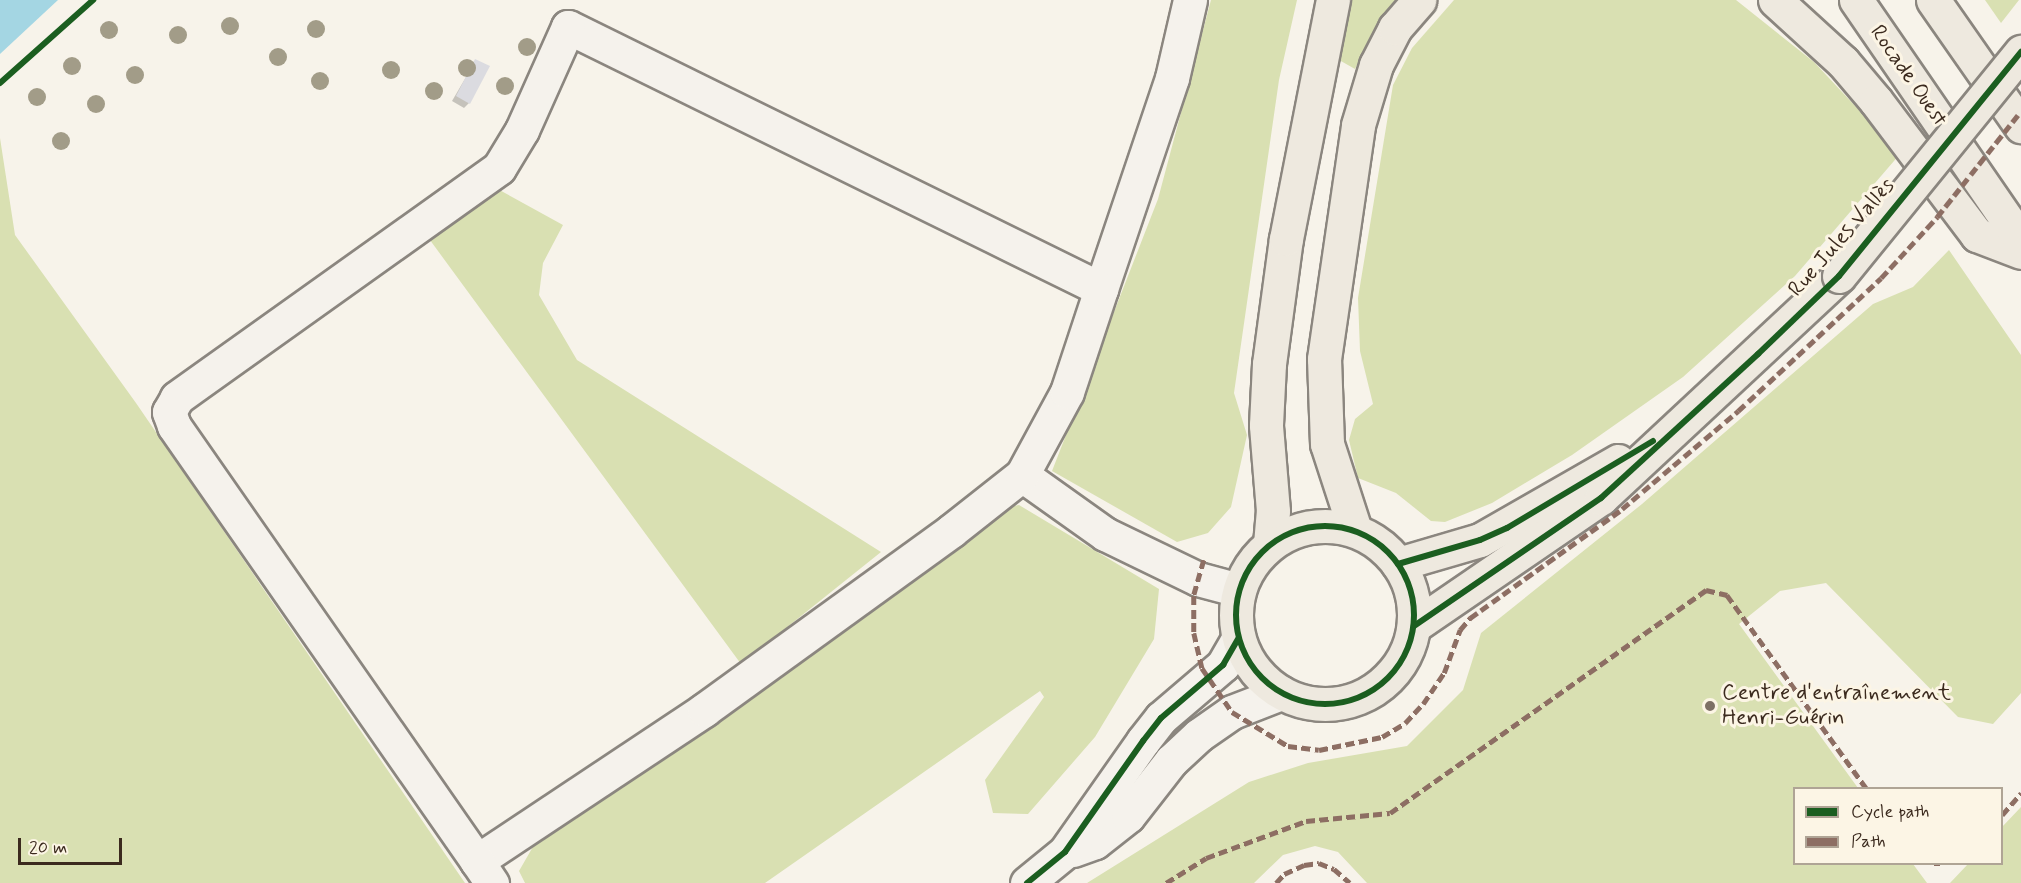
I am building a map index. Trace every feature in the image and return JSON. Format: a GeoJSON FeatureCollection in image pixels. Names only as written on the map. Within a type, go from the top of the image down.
{"type":"FeatureCollection","features":[{"type":"Feature","properties":{"kind":"main road"},"geometry":{"type":"LineString","coordinates":[[1270,544],[1273,511],[1266,425],[1269,364],[1286,239],[1333,0]]}},
{"type":"Feature","properties":{"kind":"main road"},"geometry":{"type":"LineString","coordinates":[[1355,530],[1327,444],[1324,359],[1358,125],[1376,65],[1395,28],[1419,0]]}},
{"type":"Feature","properties":{"kind":"main road"},"geometry":{"type":"LineString","coordinates":[[1775,0],[1843,62],[1870,93],[1977,235],[2021,252]]}},
{"type":"Feature","properties":{"kind":"main road","name":"Rocade Ouest"},"geometry":{"type":"LineString","coordinates":[[1856,0],[2021,240]]}},
{"type":"Feature","properties":{"kind":"main road"},"geometry":{"type":"LineString","coordinates":[[1933,0],[2021,126]]}},
{"type":"Feature","properties":{"kind":"main road","name":"Rue Jules Vallès"},"geometry":{"type":"LineString","coordinates":[[1414,626],[1601,498],[1671,430],[1839,276],[2021,52]]}},
{"type":"Feature","properties":{"kind":"main road","name":"Rue Jules Vallès"},"geometry":{"type":"LineString","coordinates":[[1398,564],[1449,551],[1507,528],[1671,430]]}},
{"type":"Feature","properties":{"kind":"main road"},"geometry":{"type":"LineString","coordinates":[[1328,526],[1355,530],[1377,542],[1398,564],[1412,593],[1414,626],[1399,666],[1366,695],[1323,705],[1281,693],[1254,671],[1239,639],[1239,590],[1251,565],[1270,544],[1307,528],[1328,526]]}},
{"type":"Feature","properties":{"kind":"street"},"geometry":{"type":"LineString","coordinates":[[1101,289],[568,27],[522,130],[499,168],[177,398],[169,412],[174,426],[485,872],[951,531],[1022,475],[1067,392],[1172,78],[1190,0]]}},
{"type":"Feature","properties":{"kind":"street"},"geometry":{"type":"LineString","coordinates":[[1022,475],[1106,534],[1198,579],[1239,590]]}},
{"type":"Feature","properties":{"kind":"street"},"geometry":{"type":"LineString","coordinates":[[1027,883],[1065,852],[1161,718],[1223,664],[1239,639]]}},
{"type":"Feature","properties":{"kind":"street"},"geometry":{"type":"LineString","coordinates":[[1065,852],[1095,842],[1128,816],[1170,761],[1199,735],[1232,712],[1281,693]]}},
{"type":"Feature","properties":{"kind":"green space"},"geometry":{"type":"Polygon","coordinates":[[[1211,0],[1297,0],[1279,80],[1234,393],[1247,435],[1231,507],[1208,533],[1177,542],[1052,471],[1158,199],[1211,0]]]}},
{"type":"Feature","properties":{"kind":"green space"},"geometry":{"type":"Polygon","coordinates":[[[1343,0],[1399,0],[1372,35],[1355,69],[1332,56],[1343,0]]]}},
{"type":"Feature","properties":{"kind":"green space"},"geometry":{"type":"Polygon","coordinates":[[[1454,0],[1736,0],[1814,62],[1900,154],[1795,276],[1683,377],[1572,455],[1492,503],[1445,522],[1431,521],[1396,493],[1358,478],[1349,440],[1355,419],[1373,404],[1360,351],[1358,298],[1393,85],[1412,48],[1454,0]]]}},
{"type":"Feature","properties":{"kind":"green space"},"geometry":{"type":"Polygon","coordinates":[[[1985,0],[2019,0],[2001,23],[1985,0]]]}},
{"type":"Feature","properties":{"kind":"green space"},"geometry":{"type":"Polygon","coordinates":[[[0,138],[15,235],[136,403],[465,883],[0,883],[0,138]]]}},
{"type":"Feature","properties":{"kind":"green space"},"geometry":{"type":"Polygon","coordinates":[[[494,187],[563,225],[543,263],[539,295],[577,360],[881,552],[741,664],[427,236],[494,187]]]}},
{"type":"Feature","properties":{"kind":"green space"},"geometry":{"type":"Polygon","coordinates":[[[1949,250],[2021,355],[2021,693],[1993,724],[1958,717],[1826,583],[1780,591],[1739,624],[1857,787],[1793,787],[1793,865],[1914,865],[1927,883],[1367,883],[1338,852],[1315,846],[1283,855],[1254,883],[1087,883],[1249,782],[1308,763],[1407,746],[1463,690],[1481,633],[1642,504],[1873,304],[1913,287],[1949,250]]]}},
{"type":"Feature","properties":{"kind":"green space"},"geometry":{"type":"Polygon","coordinates":[[[1019,505],[1159,589],[1154,639],[1095,737],[1028,814],[993,813],[985,780],[1044,697],[1040,691],[765,883],[525,883],[519,871],[538,838],[663,758],[761,686],[986,511],[1019,505]]]}},
{"type":"Feature","properties":{"kind":"green space"},"geometry":{"type":"Polygon","coordinates":[[[2021,807],[2021,883],[1950,883],[1967,865],[2003,865],[2003,826],[2021,807]]]}},
{"type":"Feature","properties":{"kind":"water"},"geometry":{"type":"Polygon","coordinates":[[[0,0],[58,0],[0,54],[0,0]]]}},
{"type":"Feature","properties":{"kind":"building"},"geometry":{"type":"Polygon","coordinates":[[[475,59],[490,66],[470,104],[456,96],[475,59]]]}},
{"type":"Feature","properties":{"kind":"marked path"},"geometry":{"type":"LineString","coordinates":[[1204,560],[1194,596],[1194,633],[1202,668],[1232,712],[1288,746],[1319,750],[1382,737],[1405,723],[1423,704],[1444,673],[1460,630],[1470,618],[1622,509],[1738,411],[1881,278],[1937,217],[2021,111]]}},
{"type":"Feature","properties":{"kind":"marked path"},"geometry":{"type":"LineString","coordinates":[[1166,883],[1206,858],[1306,821],[1390,813],[1706,590],[1727,595],[1865,787]]}},
{"type":"Feature","properties":{"kind":"marked path"},"geometry":{"type":"LineString","coordinates":[[2003,814],[2021,793]]}},
{"type":"Feature","properties":{"kind":"marked path"},"geometry":{"type":"LineString","coordinates":[[1276,883],[1284,874],[1304,865],[1319,863],[1334,869],[1350,883]]}},
{"type":"Feature","properties":{"kind":"cycle path"},"geometry":{"type":"LineString","coordinates":[[0,83],[93,0]]}},
{"type":"Feature","properties":{"kind":"cycle path"},"geometry":{"type":"LineString","coordinates":[[1414,626],[1601,498],[1758,354],[1839,276],[2021,52]]}},
{"type":"Feature","properties":{"kind":"cycle path"},"geometry":{"type":"LineString","coordinates":[[1398,564],[1480,540],[1507,528],[1653,441]]}},
{"type":"Feature","properties":{"kind":"cycle path"},"geometry":{"type":"LineString","coordinates":[[1325,526],[1342,527],[1359,532],[1388,552],[1408,581],[1413,598],[1414,615],[1413,632],[1408,649],[1388,678],[1359,698],[1342,703],[1325,704],[1308,703],[1291,698],[1262,678],[1242,649],[1237,632],[1236,615],[1237,598],[1242,581],[1262,552],[1291,532],[1308,527],[1325,526]]}},
{"type":"Feature","properties":{"kind":"cycle path"},"geometry":{"type":"LineString","coordinates":[[1027,883],[1065,852],[1161,718],[1223,665],[1238,639]]}},
{"type":"Feature","properties":{"kind":"place","name":"Centre d'entraînement Henri-Guérin"},"geometry":{"type":"Point","coordinates":[1710,706]}}]}
